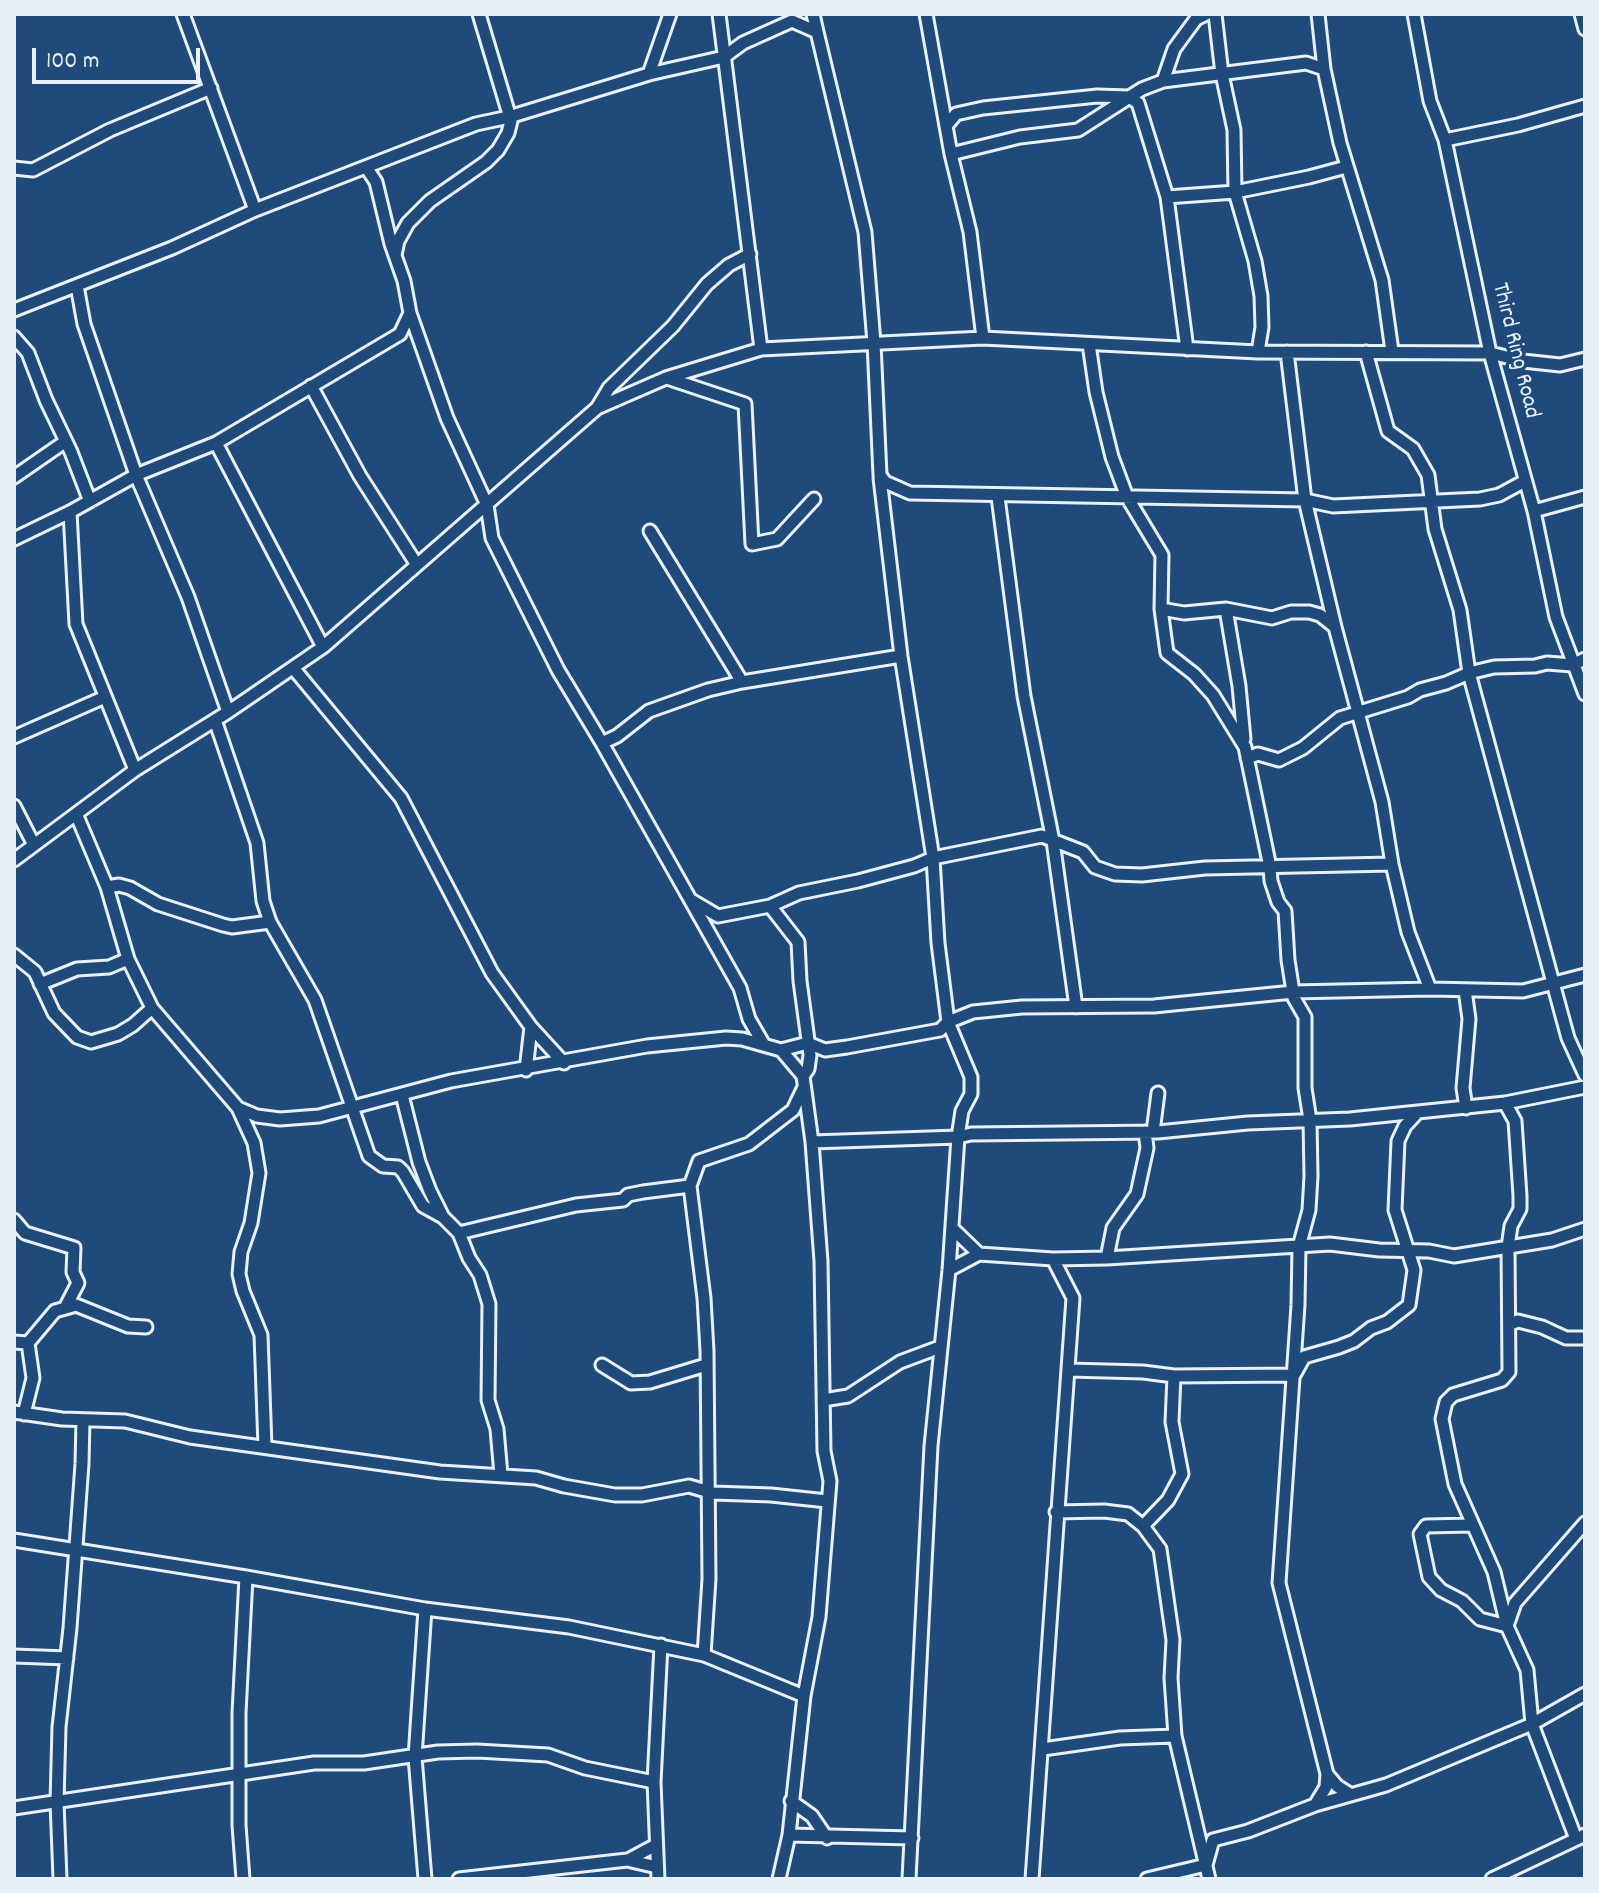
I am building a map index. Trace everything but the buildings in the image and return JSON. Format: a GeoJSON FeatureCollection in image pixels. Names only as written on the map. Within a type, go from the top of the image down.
{"type":"FeatureCollection","features":[{"type":"Feature","properties":{"kind":"street"},"geometry":{"type":"LineString","coordinates":[[183,14],[255,210]]}},
{"type":"Feature","properties":{"kind":"street"},"geometry":{"type":"LineString","coordinates":[[395,255],[398,241],[408,223],[498,150],[508,133],[511,121],[479,14]]}},
{"type":"Feature","properties":{"kind":"street"},"geometry":{"type":"LineString","coordinates":[[649,74],[670,14]]}},
{"type":"Feature","properties":{"kind":"street"},"geometry":{"type":"LineString","coordinates":[[719,14],[761,349]]}},
{"type":"Feature","properties":{"kind":"street"},"geometry":{"type":"LineString","coordinates":[[813,14],[865,232],[880,475],[901,656],[933,858],[938,943],[948,1022],[971,1077],[971,1094],[962,1111],[958,1137],[949,1270],[931,1446],[909,1879]]}},
{"type":"Feature","properties":{"kind":"street"},"geometry":{"type":"LineString","coordinates":[[926,14],[951,154],[970,232],[983,338]]}},
{"type":"Feature","properties":{"kind":"street"},"geometry":{"type":"LineString","coordinates":[[1163,81],[1174,49],[1196,19],[1206,14]]}},
{"type":"Feature","properties":{"kind":"street"},"geometry":{"type":"LineString","coordinates":[[1215,14],[1222,74],[1234,130],[1235,192],[1255,261],[1261,296],[1262,327],[1258,352]]}},
{"type":"Feature","properties":{"kind":"street"},"geometry":{"type":"LineString","coordinates":[[1318,14],[1324,69],[1346,167],[1382,280],[1392,351]]}},
{"type":"Feature","properties":{"kind":"street"},"geometry":{"type":"LineString","coordinates":[[1581,14],[1585,29]]}},
{"type":"Feature","properties":{"kind":"street","name":"Third Ring Road"},"geometry":{"type":"LineString","coordinates":[[1416,15],[1430,101],[1445,140],[1490,353],[1534,511],[1556,617],[1585,694]]}},
{"type":"Feature","properties":{"kind":"street"},"geometry":{"type":"LineString","coordinates":[[14,310],[174,247],[255,210],[476,124],[509,117],[649,74],[724,57],[743,43],[792,21],[817,32]]}},
{"type":"Feature","properties":{"kind":"street"},"geometry":{"type":"LineString","coordinates":[[1306,63],[1322,45]]}},
{"type":"Feature","properties":{"kind":"street"},"geometry":{"type":"LineString","coordinates":[[951,154],[1020,137],[1078,130],[1142,89],[1163,81],[1306,63],[1324,69]]}},
{"type":"Feature","properties":{"kind":"street"},"geometry":{"type":"LineString","coordinates":[[14,168],[33,170],[110,130],[211,88]]}},
{"type":"Feature","properties":{"kind":"street"},"geometry":{"type":"LineString","coordinates":[[946,126],[956,114],[983,108],[1097,96],[1129,97],[1138,103],[1167,197],[1187,349]]}},
{"type":"Feature","properties":{"kind":"street"},"geometry":{"type":"LineString","coordinates":[[1445,140],[1518,125],[1585,106]]}},
{"type":"Feature","properties":{"kind":"street"},"geometry":{"type":"LineString","coordinates":[[366,167],[376,182],[410,313],[447,418],[487,505],[492,538],[558,670],[740,988],[749,1019],[764,1045]]}},
{"type":"Feature","properties":{"kind":"street"},"geometry":{"type":"LineString","coordinates":[[1167,197],[1235,192],[1346,167]]}},
{"type":"Feature","properties":{"kind":"street"},"geometry":{"type":"LineString","coordinates":[[14,860],[135,770],[294,669],[323,647],[597,408],[609,388],[673,326],[707,284],[729,265],[750,254]]}},
{"type":"Feature","properties":{"kind":"street"},"geometry":{"type":"LineString","coordinates":[[75,287],[84,324],[136,475],[188,597],[228,712]]}},
{"type":"Feature","properties":{"kind":"street"},"geometry":{"type":"LineString","coordinates":[[14,539],[136,475],[216,443],[400,334],[410,313]]}},
{"type":"Feature","properties":{"kind":"street"},"geometry":{"type":"LineString","coordinates":[[14,337],[28,353],[89,499]]}},
{"type":"Feature","properties":{"kind":"street"},"geometry":{"type":"LineString","coordinates":[[597,408],[666,378],[761,349],[874,343],[983,338],[1258,352],[1490,353],[1560,365],[1585,359]]}},
{"type":"Feature","properties":{"kind":"street"},"geometry":{"type":"LineString","coordinates":[[1089,344],[1096,392],[1112,457],[1127,497],[1162,555],[1161,609],[1167,653],[1194,674],[1213,695],[1246,752]]}},
{"type":"Feature","properties":{"kind":"street"},"geometry":{"type":"LineString","coordinates":[[1287,352],[1305,500],[1382,802],[1408,932],[1430,989]]}},
{"type":"Feature","properties":{"kind":"street"},"geometry":{"type":"LineString","coordinates":[[1366,352],[1388,431],[1413,449],[1428,475],[1435,529],[1460,610],[1469,673],[1568,1038],[1585,1075]]}},
{"type":"Feature","properties":{"kind":"street"},"geometry":{"type":"LineString","coordinates":[[666,378],[745,404],[752,544],[777,539],[814,499]]}},
{"type":"Feature","properties":{"kind":"street"},"geometry":{"type":"LineString","coordinates":[[311,386],[360,476],[417,565]]}},
{"type":"Feature","properties":{"kind":"street"},"geometry":{"type":"LineString","coordinates":[[14,477],[66,441]]}},
{"type":"Feature","properties":{"kind":"street"},"geometry":{"type":"LineString","coordinates":[[216,443],[323,647]]}},
{"type":"Feature","properties":{"kind":"street"},"geometry":{"type":"LineString","coordinates":[[880,475],[885,482],[910,493],[998,497],[1305,500],[1333,506],[1480,499],[1499,495],[1525,481]]}},
{"type":"Feature","properties":{"kind":"street"},"geometry":{"type":"LineString","coordinates":[[998,497],[1024,696],[1053,841],[1076,1007]]}},
{"type":"Feature","properties":{"kind":"street"},"geometry":{"type":"LineString","coordinates":[[1534,511],[1585,497]]}},
{"type":"Feature","properties":{"kind":"street"},"geometry":{"type":"LineString","coordinates":[[70,512],[76,624],[135,770]]}},
{"type":"Feature","properties":{"kind":"street"},"geometry":{"type":"LineString","coordinates":[[650,531],[742,682]]}},
{"type":"Feature","properties":{"kind":"street"},"geometry":{"type":"LineString","coordinates":[[1161,609],[1184,613],[1226,609],[1272,618],[1291,612],[1309,612],[1320,615],[1335,627]]}},
{"type":"Feature","properties":{"kind":"street"},"geometry":{"type":"LineString","coordinates":[[1226,609],[1246,752],[1271,881],[1278,902],[1285,911],[1294,998],[1305,1017],[1305,1088],[1310,1120],[1309,1210],[1299,1247],[1294,1375],[1279,1583],[1327,1774],[1326,1787],[1315,1805]]}},
{"type":"Feature","properties":{"kind":"street"},"geometry":{"type":"LineString","coordinates":[[602,743],[617,736],[649,711],[708,690],[901,656]]}},
{"type":"Feature","properties":{"kind":"street"},"geometry":{"type":"LineString","coordinates":[[1246,752],[1279,760],[1303,748],[1340,718],[1469,673],[1494,667],[1547,663],[1572,665],[1585,659]]}},
{"type":"Feature","properties":{"kind":"street"},"geometry":{"type":"LineString","coordinates":[[294,669],[401,798],[492,973],[531,1027],[564,1063]]}},
{"type":"Feature","properties":{"kind":"street"},"geometry":{"type":"LineString","coordinates":[[14,737],[105,697]]}},
{"type":"Feature","properties":{"kind":"street"},"geometry":{"type":"LineString","coordinates":[[215,720],[257,843],[263,901],[270,922],[315,1000],[369,1156],[383,1166],[398,1167],[403,1172],[423,1206],[443,1217],[459,1233],[480,1275],[489,1304],[488,1400],[497,1429],[501,1475]]}},
{"type":"Feature","properties":{"kind":"street"},"geometry":{"type":"LineString","coordinates":[[14,806],[34,845]]}},
{"type":"Feature","properties":{"kind":"street"},"geometry":{"type":"LineString","coordinates":[[77,816],[107,887],[128,959],[152,1008],[238,1108],[254,1143],[259,1173],[239,1274],[261,1335],[265,1447]]}},
{"type":"Feature","properties":{"kind":"street"},"geometry":{"type":"LineString","coordinates":[[691,900],[718,916],[770,906],[799,893],[872,878],[933,858],[1042,836],[1083,852],[1095,867],[1115,874],[1142,875],[1205,868],[1392,864]]}},
{"type":"Feature","properties":{"kind":"street"},"geometry":{"type":"LineString","coordinates":[[107,887],[119,885],[130,888],[158,904],[232,927],[270,922]]}},
{"type":"Feature","properties":{"kind":"street"},"geometry":{"type":"LineString","coordinates":[[704,1655],[709,1579],[704,1298],[690,1186],[699,1161],[749,1144],[793,1110],[808,1069],[810,1055],[798,942],[770,906]]}},
{"type":"Feature","properties":{"kind":"street"},"geometry":{"type":"LineString","coordinates":[[711,936],[718,916]]}},
{"type":"Feature","properties":{"kind":"street"},"geometry":{"type":"LineString","coordinates":[[14,955],[35,972],[54,1013],[77,1037],[91,1042],[118,1034],[152,1008]]}},
{"type":"Feature","properties":{"kind":"street"},"geometry":{"type":"LineString","coordinates":[[40,984],[77,969],[109,967],[128,959]]}},
{"type":"Feature","properties":{"kind":"street"},"geometry":{"type":"LineString","coordinates":[[238,1108],[257,1116],[280,1119],[319,1116],[451,1081],[647,1046],[726,1038],[742,1039],[781,1050],[808,1043],[825,1050],[940,1030],[948,1022],[973,1012],[1022,1007],[1154,1006],[1293,992],[1430,989],[1523,991],[1585,975]]}},
{"type":"Feature","properties":{"kind":"street"},"geometry":{"type":"LineString","coordinates":[[1465,990],[1469,1019],[1463,1088],[1466,1108]]}},
{"type":"Feature","properties":{"kind":"street"},"geometry":{"type":"LineString","coordinates":[[526,1070],[531,1027]]}},
{"type":"Feature","properties":{"kind":"street"},"geometry":{"type":"LineString","coordinates":[[779,1879],[789,1835],[804,1696],[819,1617],[830,1481],[824,1451],[821,1261],[812,1142],[804,1082],[781,1050]]}},
{"type":"Feature","properties":{"kind":"street"},"geometry":{"type":"LineString","coordinates":[[812,1142],[971,1134],[1149,1132],[1417,1113],[1505,1103],[1585,1087]]}},
{"type":"Feature","properties":{"kind":"street"},"geometry":{"type":"LineString","coordinates":[[1107,1258],[1113,1228],[1137,1194],[1158,1093]]}},
{"type":"Feature","properties":{"kind":"street"},"geometry":{"type":"LineString","coordinates":[[402,1095],[419,1162],[443,1217]]}},
{"type":"Feature","properties":{"kind":"street"},"geometry":{"type":"LineString","coordinates":[[1492,1879],[1580,1837],[1532,1724],[1527,1670],[1507,1626],[1494,1572],[1455,1484],[1443,1427],[1443,1410],[1453,1395],[1506,1377],[1510,1360],[1508,1247],[1511,1226],[1520,1209],[1520,1196],[1515,1121],[1505,1103]]}},
{"type":"Feature","properties":{"kind":"street"},"geometry":{"type":"LineString","coordinates":[[1294,1375],[1304,1357],[1354,1341],[1409,1305],[1414,1270],[1395,1210],[1398,1141],[1405,1126],[1417,1113]]}},
{"type":"Feature","properties":{"kind":"street"},"geometry":{"type":"LineString","coordinates":[[459,1233],[576,1205],[623,1200],[628,1195],[690,1186]]}},
{"type":"Feature","properties":{"kind":"street"},"geometry":{"type":"LineString","coordinates":[[14,1220],[25,1233],[40,1235],[74,1248],[73,1272],[78,1283],[65,1308]]}},
{"type":"Feature","properties":{"kind":"street"},"geometry":{"type":"LineString","coordinates":[[952,1228],[979,1254]]}},
{"type":"Feature","properties":{"kind":"street"},"geometry":{"type":"LineString","coordinates":[[949,1270],[979,1254],[1053,1259],[1107,1258],[1330,1244],[1454,1256],[1552,1240],[1585,1229]]}},
{"type":"Feature","properties":{"kind":"street"},"geometry":{"type":"LineString","coordinates":[[1032,1879],[1073,1298],[1053,1259]]}},
{"type":"Feature","properties":{"kind":"street"},"geometry":{"type":"LineString","coordinates":[[146,1327],[128,1326],[76,1305],[55,1311],[28,1343],[33,1378],[19,1413],[125,1421],[181,1436],[425,1470],[536,1478],[615,1495],[642,1495],[689,1486],[708,1492],[827,1501]]}},
{"type":"Feature","properties":{"kind":"street"},"geometry":{"type":"LineString","coordinates":[[1510,1324],[1518,1321],[1566,1338],[1585,1338]]}},
{"type":"Feature","properties":{"kind":"street"},"geometry":{"type":"LineString","coordinates":[[14,1342],[28,1343]]}},
{"type":"Feature","properties":{"kind":"street"},"geometry":{"type":"LineString","coordinates":[[823,1400],[848,1396],[900,1362],[940,1347]]}},
{"type":"Feature","properties":{"kind":"street"},"geometry":{"type":"LineString","coordinates":[[602,1365],[631,1383],[650,1382],[706,1365]]}},
{"type":"Feature","properties":{"kind":"street"},"geometry":{"type":"LineString","coordinates":[[1069,1370],[1174,1376],[1294,1375]]}},
{"type":"Feature","properties":{"kind":"street"},"geometry":{"type":"LineString","coordinates":[[1143,1526],[1168,1500],[1182,1474],[1172,1422],[1174,1376]]}},
{"type":"Feature","properties":{"kind":"street"},"geometry":{"type":"LineString","coordinates":[[60,1879],[57,1802],[59,1727],[76,1549],[83,1420]]}},
{"type":"Feature","properties":{"kind":"street"},"geometry":{"type":"LineString","coordinates":[[1056,1512],[1128,1514],[1143,1526],[1160,1549],[1173,1640],[1171,1678],[1175,1736],[1209,1879]]}},
{"type":"Feature","properties":{"kind":"street"},"geometry":{"type":"LineString","coordinates":[[1507,1626],[1515,1603],[1585,1523]]}},
{"type":"Feature","properties":{"kind":"street"},"geometry":{"type":"LineString","coordinates":[[1472,1525],[1426,1526],[1420,1534],[1429,1577],[1441,1590],[1462,1601],[1480,1619],[1507,1626]]}},
{"type":"Feature","properties":{"kind":"street"},"geometry":{"type":"LineString","coordinates":[[14,1540],[425,1609],[569,1627],[661,1645],[704,1655],[804,1696]]}},
{"type":"Feature","properties":{"kind":"street"},"geometry":{"type":"LineString","coordinates":[[243,1879],[239,1775],[246,1577]]}},
{"type":"Feature","properties":{"kind":"street"},"geometry":{"type":"LineString","coordinates":[[425,1609],[415,1757],[425,1879]]}},
{"type":"Feature","properties":{"kind":"street"},"geometry":{"type":"LineString","coordinates":[[627,1860],[658,1873],[654,1782],[661,1645]]}},
{"type":"Feature","properties":{"kind":"street"},"geometry":{"type":"LineString","coordinates":[[14,1656],[67,1658]]}},
{"type":"Feature","properties":{"kind":"street"},"geometry":{"type":"LineString","coordinates":[[1206,1865],[1213,1840],[1248,1831],[1315,1805],[1386,1785],[1532,1724],[1585,1694]]}},
{"type":"Feature","properties":{"kind":"street"},"geometry":{"type":"LineString","coordinates":[[1043,1749],[1120,1738],[1175,1736]]}},
{"type":"Feature","properties":{"kind":"street"},"geometry":{"type":"LineString","coordinates":[[14,1808],[314,1763],[364,1763],[438,1752],[548,1755],[585,1768],[654,1782]]}},
{"type":"Feature","properties":{"kind":"street"},"geometry":{"type":"LineString","coordinates":[[1327,1774],[1337,1786],[1351,1795]]}},
{"type":"Feature","properties":{"kind":"street"},"geometry":{"type":"LineString","coordinates":[[791,1801],[812,1816],[827,1838]]}},
{"type":"Feature","properties":{"kind":"street"},"geometry":{"type":"LineString","coordinates":[[789,1835],[912,1838]]}},
{"type":"Feature","properties":{"kind":"street"},"geometry":{"type":"LineString","coordinates":[[459,1879],[627,1860],[656,1845]]}},
{"type":"Feature","properties":{"kind":"street"},"geometry":{"type":"LineString","coordinates":[[1147,1879],[1206,1865]]}}]}
